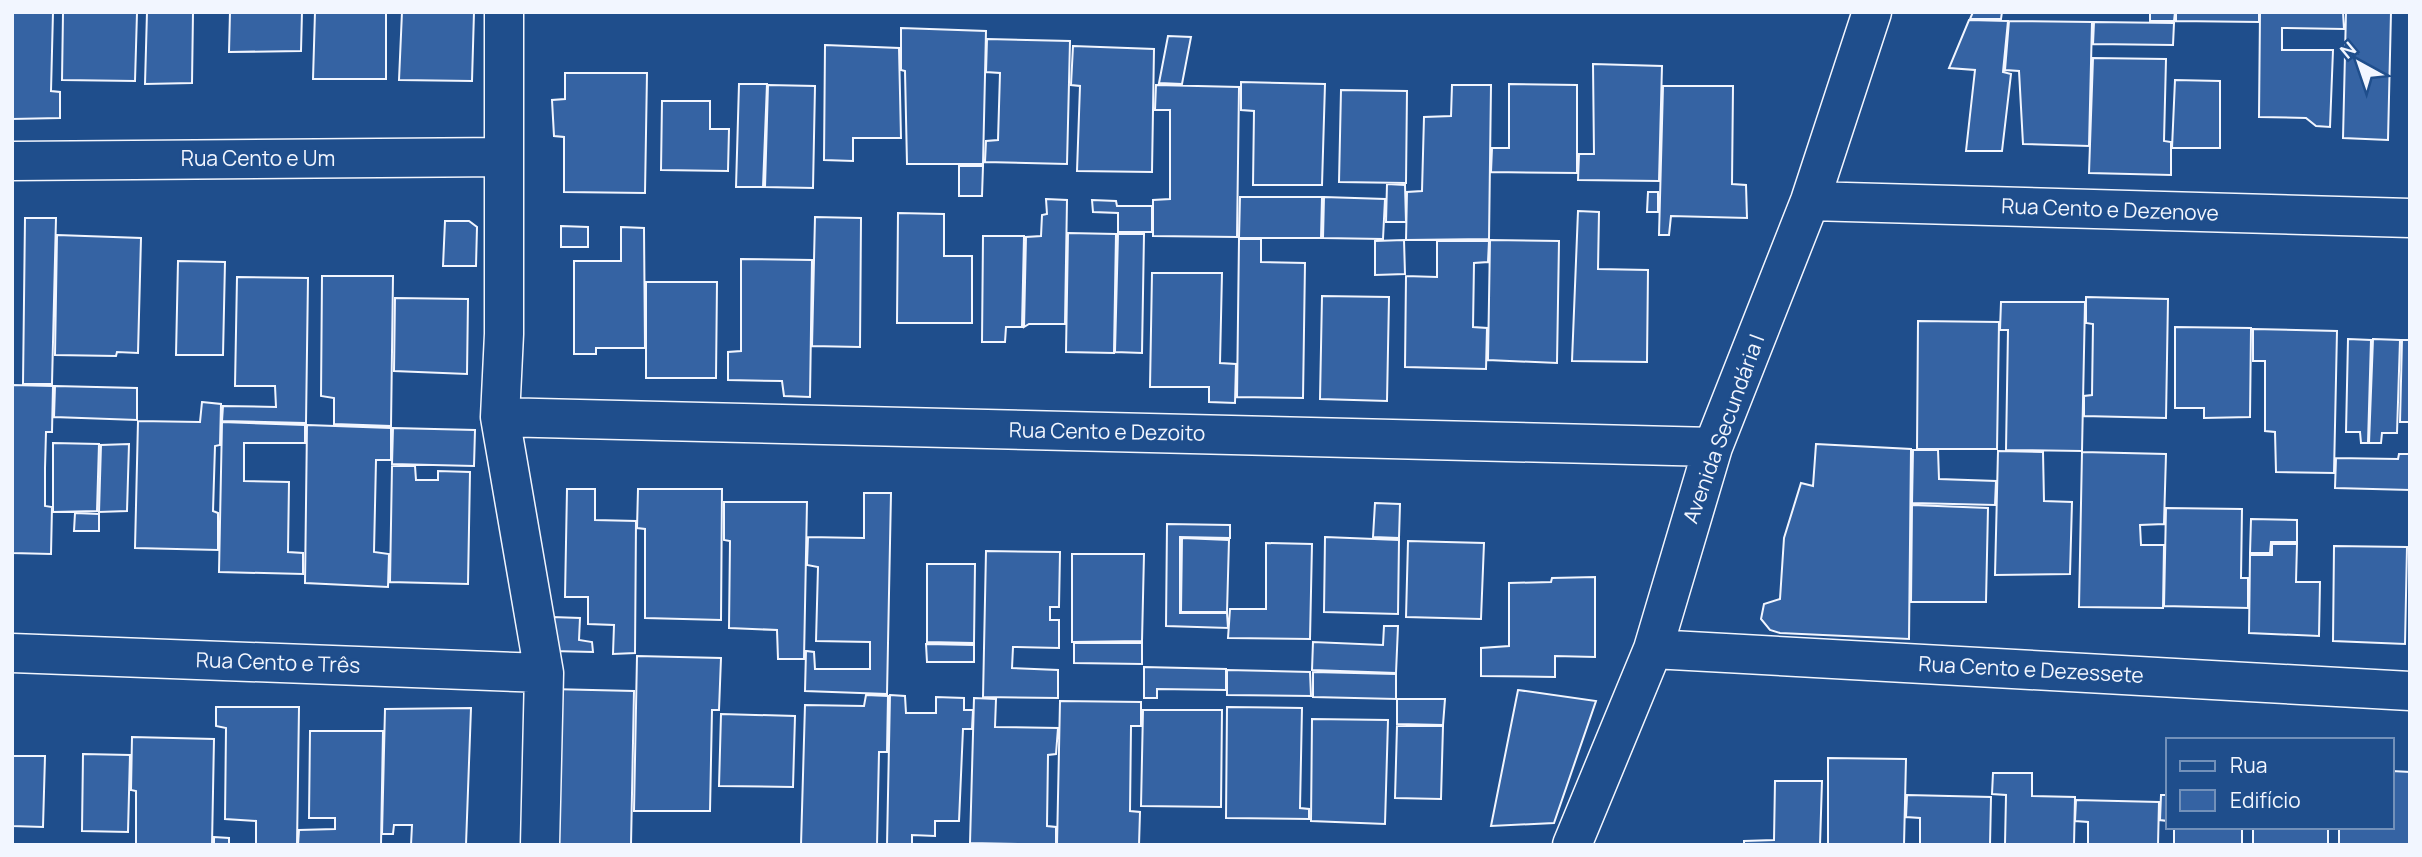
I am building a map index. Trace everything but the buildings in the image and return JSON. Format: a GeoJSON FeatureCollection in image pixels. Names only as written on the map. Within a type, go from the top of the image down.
{"type":"FeatureCollection","features":[{"type":"Feature","properties":{"kind":"street"},"geometry":{"type":"LineString","coordinates":[[504,12],[505,157],[500,417],[544,673],[540,845]]}},
{"type":"Feature","properties":{"kind":"street","name":"Avenida Secundária I"},"geometry":{"type":"LineString","coordinates":[[1572,845],[1653,649],[1713,447],[1810,201],[1872,12]]}},
{"type":"Feature","properties":{"kind":"street","name":"Rua Cento e Um"},"geometry":{"type":"LineString","coordinates":[[12,161],[505,157]]}},
{"type":"Feature","properties":{"kind":"street","name":"Rua Cento e Dezenove"},"geometry":{"type":"LineString","coordinates":[[1810,201],[2410,218]]}},
{"type":"Feature","properties":{"kind":"street","name":"Rua Cento e Dezoito"},"geometry":{"type":"LineString","coordinates":[[500,417],[1713,447]]}},
{"type":"Feature","properties":{"kind":"street","name":"Rua Cento e Dezessete"},"geometry":{"type":"LineString","coordinates":[[1653,649],[2410,691]]}},
{"type":"Feature","properties":{"kind":"street","name":"Rua Cento e Três"},"geometry":{"type":"LineString","coordinates":[[12,653],[544,673]]}}]}
